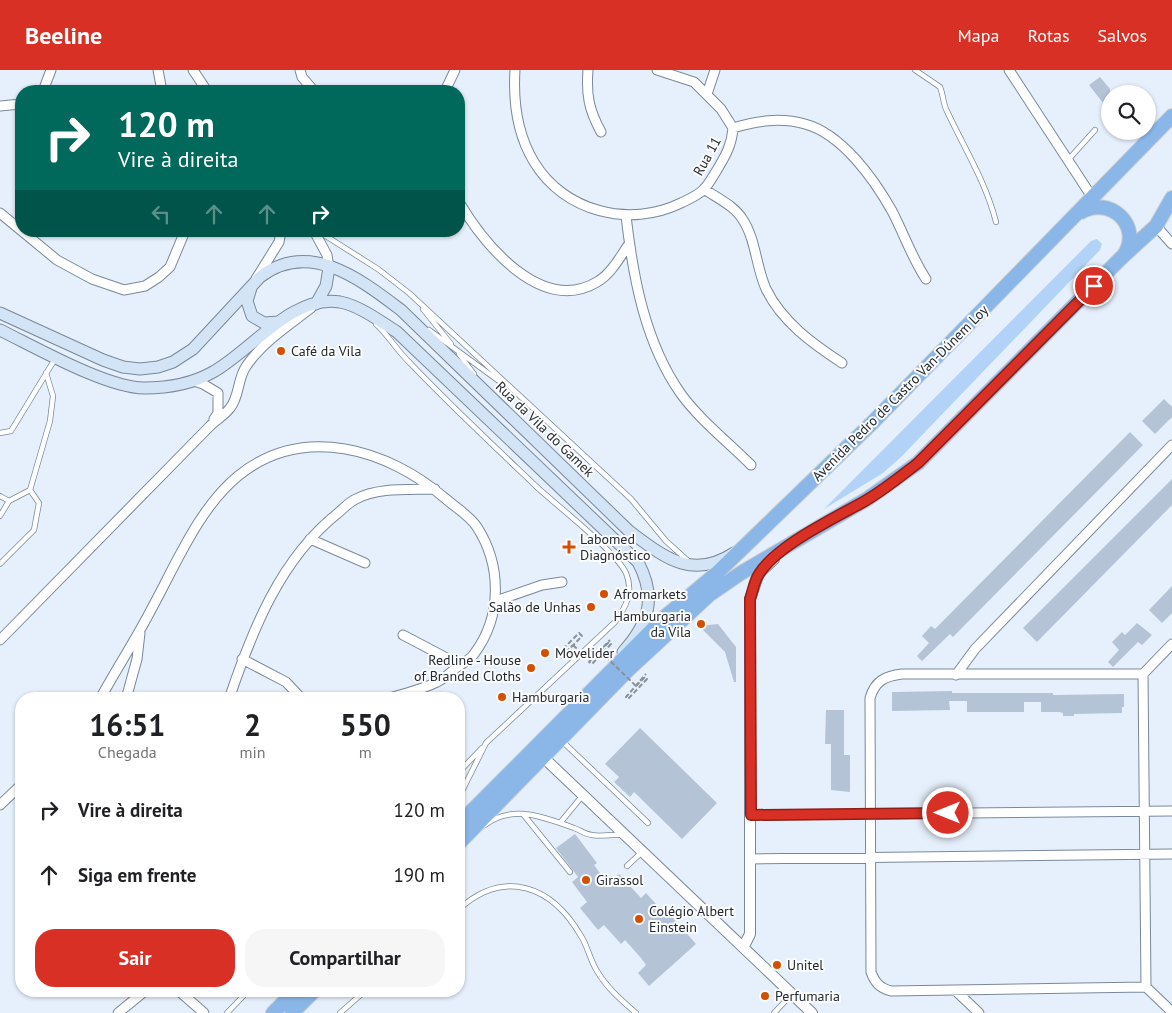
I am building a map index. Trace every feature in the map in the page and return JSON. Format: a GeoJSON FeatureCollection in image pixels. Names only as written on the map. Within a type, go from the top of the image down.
{"type":"FeatureCollection","features":[{"type":"Feature","properties":{"kind":"highway","name":"Avenida Pedro de Castro Van-Dúnem Loy"},"geometry":{"type":"LineString","coordinates":[[465,818],[616,664],[667,615],[751,540],[872,423],[1172,116]]}},
{"type":"Feature","properties":{"kind":"highway"},"geometry":{"type":"LineString","coordinates":[[465,839],[624,674],[709,595],[867,499],[918,463],[1120,259],[1156,226],[1172,198]]}},
{"type":"Feature","properties":{"kind":"highway"},"geometry":{"type":"LineString","coordinates":[[1075,217],[1083,211],[1097,206],[1107,207],[1120,215],[1126,223],[1130,237],[1126,252],[1120,259]]}},
{"type":"Feature","properties":{"kind":"highway"},"geometry":{"type":"LineString","coordinates":[[273,1013],[289,997]]}},
{"type":"Feature","properties":{"kind":"highway"},"geometry":{"type":"LineString","coordinates":[[292,1013],[308,997]]}},
{"type":"Feature","properties":{"kind":"main road","name":"Rua da Vila do Gamek"},"geometry":{"type":"LineString","coordinates":[[0,313],[102,360],[123,367],[140,369],[158,367],[173,362],[193,349],[270,270],[292,261],[314,262],[362,282],[401,310],[629,531],[667,559],[697,566],[724,559],[751,540]]}},
{"type":"Feature","properties":{"kind":"main road"},"geometry":{"type":"LineString","coordinates":[[316,304],[326,286],[328,268]]}},
{"type":"Feature","properties":{"kind":"main road"},"geometry":{"type":"LineString","coordinates":[[252,287],[247,301],[252,316],[264,323],[278,322]]}},
{"type":"Feature","properties":{"kind":"main road"},"geometry":{"type":"LineString","coordinates":[[0,330],[116,383],[141,388],[194,381],[234,358],[278,322],[316,304],[339,302],[362,311],[397,332],[638,562],[649,589],[647,614],[616,664]]}},
{"type":"Feature","properties":{"kind":"street"},"geometry":{"type":"LineString","coordinates":[[45,85],[51,70]]}},
{"type":"Feature","properties":{"kind":"street"},"geometry":{"type":"LineString","coordinates":[[158,70],[161,85]]}},
{"type":"Feature","properties":{"kind":"street"},"geometry":{"type":"LineString","coordinates":[[193,70],[203,85]]}},
{"type":"Feature","properties":{"kind":"street"},"geometry":{"type":"LineString","coordinates":[[300,70],[302,77],[309,85]]}},
{"type":"Feature","properties":{"kind":"street"},"geometry":{"type":"LineString","coordinates":[[447,85],[455,70]]}},
{"type":"Feature","properties":{"kind":"street","name":"Rua 11"},"geometry":{"type":"LineString","coordinates":[[515,70],[516,115],[524,142],[534,163],[549,181],[570,198],[593,209],[626,216],[648,214],[671,208],[704,189],[732,143],[733,128],[707,94],[694,82],[657,70]]}},
{"type":"Feature","properties":{"kind":"street"},"geometry":{"type":"LineString","coordinates":[[588,70],[586,94],[593,118],[601,132]]}},
{"type":"Feature","properties":{"kind":"street"},"geometry":{"type":"LineString","coordinates":[[707,94],[715,70]]}},
{"type":"Feature","properties":{"kind":"street"},"geometry":{"type":"LineString","coordinates":[[1008,70],[1092,197]]}},
{"type":"Feature","properties":{"kind":"street"},"geometry":{"type":"LineString","coordinates":[[0,106],[15,105]]}},
{"type":"Feature","properties":{"kind":"street"},"geometry":{"type":"LineString","coordinates":[[733,128],[755,122],[781,120],[806,124],[832,138],[867,172],[892,211],[914,261],[926,279]]}},
{"type":"Feature","properties":{"kind":"street"},"geometry":{"type":"LineString","coordinates":[[704,189],[731,207],[743,219],[766,289],[777,307],[816,346],[842,363]]}},
{"type":"Feature","properties":{"kind":"street"},"geometry":{"type":"LineString","coordinates":[[465,212],[470,220],[509,263],[531,281],[546,288],[562,291],[583,288],[598,282],[618,260],[629,244]]}},
{"type":"Feature","properties":{"kind":"street"},"geometry":{"type":"LineString","coordinates":[[0,213],[15,226]]}},
{"type":"Feature","properties":{"kind":"street"},"geometry":{"type":"LineString","coordinates":[[626,216],[629,244],[644,316],[670,375],[682,394],[697,412],[751,465]]}},
{"type":"Feature","properties":{"kind":"street"},"geometry":{"type":"LineString","coordinates":[[1156,226],[1172,244]]}},
{"type":"Feature","properties":{"kind":"street"},"geometry":{"type":"LineString","coordinates":[[29,237],[56,260],[92,279],[124,290],[145,286],[170,267],[182,237]]}},
{"type":"Feature","properties":{"kind":"street"},"geometry":{"type":"LineString","coordinates":[[252,287],[279,242],[280,237]]}},
{"type":"Feature","properties":{"kind":"street"},"geometry":{"type":"LineString","coordinates":[[317,237],[327,255],[328,268]]}},
{"type":"Feature","properties":{"kind":"street"},"geometry":{"type":"LineString","coordinates":[[0,640],[210,426],[231,408],[239,379],[246,366],[276,336],[316,304]]}},
{"type":"Feature","properties":{"kind":"street"},"geometry":{"type":"LineString","coordinates":[[194,381],[218,393],[218,413],[210,426]]}},
{"type":"Feature","properties":{"kind":"street"},"geometry":{"type":"LineString","coordinates":[[956,675],[975,649],[1172,445]]}},
{"type":"Feature","properties":{"kind":"street"},"geometry":{"type":"LineString","coordinates":[[104,692],[141,630],[198,522],[238,477],[273,454],[317,446],[362,451],[404,469],[435,490],[476,525],[490,551],[495,573],[496,601],[486,631],[474,656],[438,682],[407,692]]}},
{"type":"Feature","properties":{"kind":"street"},"geometry":{"type":"LineString","coordinates":[[231,692],[242,659],[265,606],[285,573],[310,539],[356,499],[390,490],[435,490]]}},
{"type":"Feature","properties":{"kind":"street"},"geometry":{"type":"LineString","coordinates":[[744,946],[750,934],[750,599],[759,573],[802,537]]}},
{"type":"Feature","properties":{"kind":"street"},"geometry":{"type":"LineString","coordinates":[[310,539],[364,563]]}},
{"type":"Feature","properties":{"kind":"street"},"geometry":{"type":"LineString","coordinates":[[496,601],[542,585],[562,582]]}},
{"type":"Feature","properties":{"kind":"street"},"geometry":{"type":"LineString","coordinates":[[128,692],[137,659],[141,630]]}},
{"type":"Feature","properties":{"kind":"street"},"geometry":{"type":"LineString","coordinates":[[403,635],[460,665]]}},
{"type":"Feature","properties":{"kind":"street"},"geometry":{"type":"LineString","coordinates":[[1146,988],[1143,674],[1172,644]]}},
{"type":"Feature","properties":{"kind":"street"},"geometry":{"type":"LineString","coordinates":[[242,659],[286,682],[295,692]]}},
{"type":"Feature","properties":{"kind":"street"},"geometry":{"type":"LineString","coordinates":[[1143,674],[890,676],[880,680],[873,689],[870,698],[871,972],[881,988],[891,991],[1146,988],[1172,1012]]}},
{"type":"Feature","properties":{"kind":"street"},"geometry":{"type":"LineString","coordinates":[[543,757],[744,946],[812,1013]]}},
{"type":"Feature","properties":{"kind":"street"},"geometry":{"type":"LineString","coordinates":[[0,805],[15,790]]}},
{"type":"Feature","properties":{"kind":"street"},"geometry":{"type":"LineString","coordinates":[[751,815],[1172,811]]}},
{"type":"Feature","properties":{"kind":"street"},"geometry":{"type":"LineString","coordinates":[[750,859],[1172,854]]}},
{"type":"Feature","properties":{"kind":"street"},"geometry":{"type":"LineString","coordinates":[[956,990],[979,1013]]}},
{"type":"Feature","properties":{"kind":"street"},"geometry":{"type":"LineString","coordinates":[[118,1013],[138,997]]}},
{"type":"Feature","properties":{"kind":"street"},"geometry":{"type":"LineString","coordinates":[[186,997],[204,1013]]}},
{"type":"Feature","properties":{"kind":"lane"},"geometry":{"type":"LineString","coordinates":[[915,70],[940,86],[945,106],[962,138],[991,205],[996,222]]}},
{"type":"Feature","properties":{"kind":"lane"},"geometry":{"type":"LineString","coordinates":[[1068,160],[1095,130]]}},
{"type":"Feature","properties":{"kind":"lane"},"geometry":{"type":"LineString","coordinates":[[327,237],[378,269],[413,297],[631,498],[679,554],[697,566]]}},
{"type":"Feature","properties":{"kind":"lane"},"geometry":{"type":"LineString","coordinates":[[413,297],[500,406]]}},
{"type":"Feature","properties":{"kind":"lane"},"geometry":{"type":"LineString","coordinates":[[401,310],[515,392]]}},
{"type":"Feature","properties":{"kind":"lane"},"geometry":{"type":"LineString","coordinates":[[362,311],[380,328],[410,363],[538,488],[614,558],[625,572],[630,585],[629,597],[623,611],[580,657],[486,743],[465,766]]}},
{"type":"Feature","properties":{"kind":"lane"},"geometry":{"type":"LineString","coordinates":[[0,433],[11,431],[56,357]]}},
{"type":"Feature","properties":{"kind":"lane"},"geometry":{"type":"LineString","coordinates":[[0,516],[9,501],[30,490],[50,420],[53,396],[46,373]]}},
{"type":"Feature","properties":{"kind":"lane"},"geometry":{"type":"LineString","coordinates":[[0,564],[34,530],[39,503],[30,490]]}},
{"type":"Feature","properties":{"kind":"lane"},"geometry":{"type":"LineString","coordinates":[[0,496],[9,501]]}},
{"type":"Feature","properties":{"kind":"lane"},"geometry":{"type":"LineString","coordinates":[[560,739],[648,823]]}},
{"type":"Feature","properties":{"kind":"lane"},"geometry":{"type":"LineString","coordinates":[[465,785],[486,743]]}},
{"type":"Feature","properties":{"kind":"lane"},"geometry":{"type":"LineString","coordinates":[[560,823],[583,794]]}},
{"type":"Feature","properties":{"kind":"lane"},"geometry":{"type":"LineString","coordinates":[[465,840],[495,817],[508,813],[522,813],[560,823],[590,835],[621,834],[628,837]]}},
{"type":"Feature","properties":{"kind":"lane"},"geometry":{"type":"LineString","coordinates":[[522,813],[570,872]]}},
{"type":"Feature","properties":{"kind":"lane"},"geometry":{"type":"LineString","coordinates":[[627,866],[643,851]]}},
{"type":"Feature","properties":{"kind":"lane"},"geometry":{"type":"LineString","coordinates":[[465,904],[495,887],[529,887],[545,896],[558,907],[581,936],[596,969],[606,984],[636,1013]]}},
{"type":"Feature","properties":{"kind":"lane"},"geometry":{"type":"LineString","coordinates":[[774,1013],[792,994]]}},
{"type":"Feature","properties":{"kind":"lane"},"geometry":{"type":"LineString","coordinates":[[227,1013],[242,997]]}},
{"type":"Feature","properties":{"kind":"lane"},"geometry":{"type":"LineString","coordinates":[[340,1013],[358,997]]}},
{"type":"Feature","properties":{"kind":"path"},"geometry":{"type":"LineString","coordinates":[[561,658],[582,636],[579,633],[558,654],[561,657],[573,645],[590,661],[592,664],[601,653],[636,686],[645,677],[647,678],[628,699],[626,697],[646,674]]}},
{"type":"Feature","properties":{"kind":"path"},"geometry":{"type":"LineString","coordinates":[[590,661],[610,640]]}},
{"type":"Feature","properties":{"kind":"shaded area"},"geometry":{"type":"Polygon","coordinates":[[[1097,239],[1102,244],[1100,250],[902,456],[883,473],[824,509],[1091,241],[1097,239]]]}},
{"type":"Feature","properties":{"kind":"building"},"geometry":{"type":"Polygon","coordinates":[[[1100,77],[1107,85],[1101,85],[1101,100],[1089,85],[1100,77]]]}},
{"type":"Feature","properties":{"kind":"building"},"geometry":{"type":"Polygon","coordinates":[[[1164,399],[1172,407],[1172,417],[1155,434],[1142,421],[1164,399]]]}},
{"type":"Feature","properties":{"kind":"building"},"geometry":{"type":"Polygon","coordinates":[[[1130,432],[1143,445],[953,637],[950,634],[922,661],[917,656],[929,643],[922,636],[931,626],[935,629],[1130,432]]]}},
{"type":"Feature","properties":{"kind":"building"},"geometry":{"type":"Polygon","coordinates":[[[1172,479],[1172,505],[1037,642],[1023,628],[1172,479]]]}},
{"type":"Feature","properties":{"kind":"building"},"geometry":{"type":"Polygon","coordinates":[[[1172,586],[1172,613],[1162,623],[1149,610],[1172,586]]]}},
{"type":"Feature","properties":{"kind":"building"},"geometry":{"type":"Polygon","coordinates":[[[1137,623],[1152,635],[1142,645],[1138,642],[1113,667],[1108,662],[1119,650],[1112,642],[1122,632],[1125,635],[1137,623]]]}},
{"type":"Feature","properties":{"kind":"building"},"geometry":{"type":"Polygon","coordinates":[[[718,624],[736,647],[736,682],[734,682],[725,652],[699,626],[718,624]]]}},
{"type":"Feature","properties":{"kind":"building"},"geometry":{"type":"Polygon","coordinates":[[[952,691],[952,693],[1053,693],[1053,695],[1124,694],[1124,707],[1122,707],[1122,713],[1063,716],[1063,713],[1059,712],[1041,712],[1041,702],[1024,702],[1024,712],[967,712],[967,701],[949,701],[950,710],[892,711],[892,692],[952,691]]]}},
{"type":"Feature","properties":{"kind":"building"},"geometry":{"type":"Polygon","coordinates":[[[826,710],[844,710],[844,755],[850,755],[850,792],[831,790],[831,744],[825,744],[826,710]]]}},
{"type":"Feature","properties":{"kind":"building"},"geometry":{"type":"Polygon","coordinates":[[[640,728],[717,803],[682,839],[634,792],[630,797],[614,782],[619,777],[605,764],[640,728]]]}},
{"type":"Feature","properties":{"kind":"building","name":"Colégio Albert Einstein"},"geometry":{"type":"Polygon","coordinates":[[[575,834],[597,863],[594,865],[608,884],[619,874],[641,898],[646,893],[665,914],[668,912],[696,944],[649,986],[638,973],[646,965],[641,958],[625,940],[621,944],[604,925],[598,930],[580,908],[587,902],[572,882],[578,877],[556,848],[575,834]]]}},
{"type":"Feature","properties":{"kind":"place","name":"Café da Vila"},"geometry":{"type":"Point","coordinates":[281,351]}},
{"type":"Feature","properties":{"kind":"place","name":"Labomed Diagnóstico"},"geometry":{"type":"Point","coordinates":[569,547]}},
{"type":"Feature","properties":{"kind":"place","name":"Afromarkets"},"geometry":{"type":"Point","coordinates":[604,594]}},
{"type":"Feature","properties":{"kind":"place","name":"Salão de Unhas"},"geometry":{"type":"Point","coordinates":[591,607]}},
{"type":"Feature","properties":{"kind":"place","name":"Hamburgaria da Vila"},"geometry":{"type":"Point","coordinates":[701,624]}},
{"type":"Feature","properties":{"kind":"place","name":"Movelider"},"geometry":{"type":"Point","coordinates":[545,653]}},
{"type":"Feature","properties":{"kind":"place","name":"Redline - House of Branded Cloths"},"geometry":{"type":"Point","coordinates":[531,668]}},
{"type":"Feature","properties":{"kind":"place","name":"Hamburgaria"},"geometry":{"type":"Point","coordinates":[502,697]}},
{"type":"Feature","properties":{"kind":"place","name":"Girassol"},"geometry":{"type":"Point","coordinates":[586,880]}},
{"type":"Feature","properties":{"kind":"place","name":"Colégio Albert Einstein"},"geometry":{"type":"Point","coordinates":[639,919]}},
{"type":"Feature","properties":{"kind":"place","name":"Unitel"},"geometry":{"type":"Point","coordinates":[777,965]}},
{"type":"Feature","properties":{"kind":"place","name":"Perfumaria"},"geometry":{"type":"Point","coordinates":[765,996]}},
{"type":"Feature","properties":{"kind":"route"},"geometry":{"type":"LineString","coordinates":[[948,813],[751,815],[750,599],[759,573],[776,556],[802,537],[893,482],[918,463],[1094,286]]}}]}
